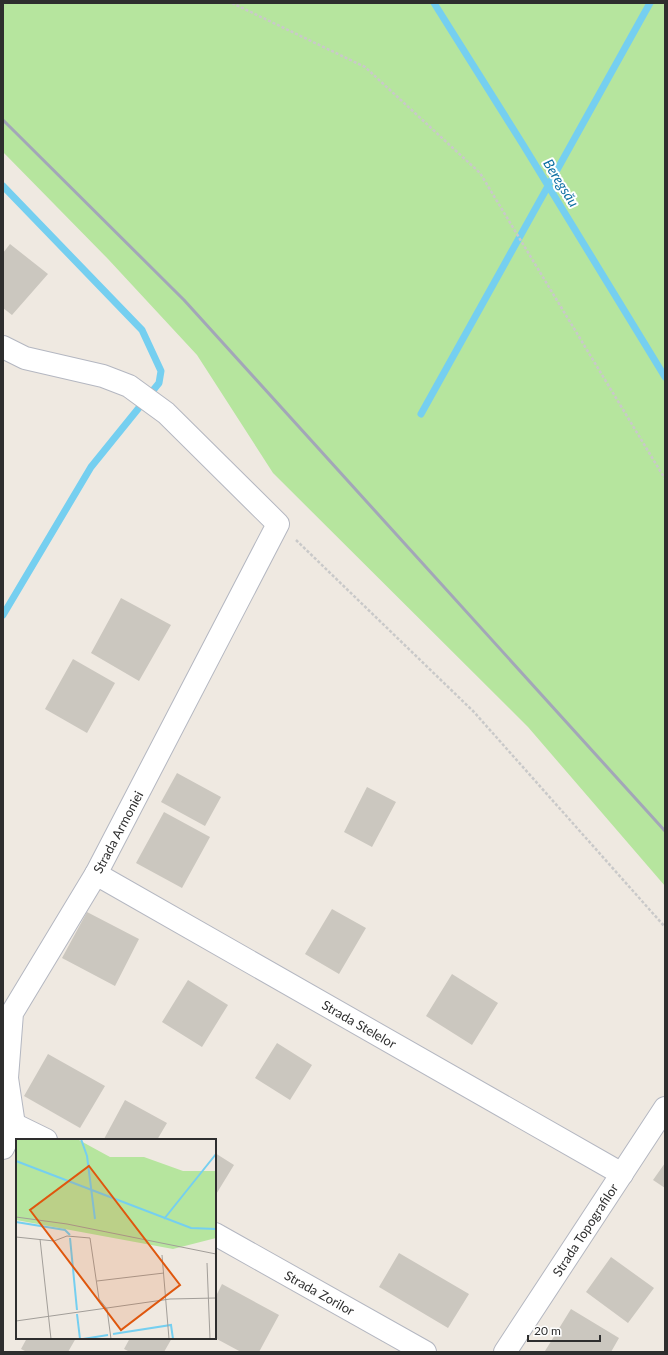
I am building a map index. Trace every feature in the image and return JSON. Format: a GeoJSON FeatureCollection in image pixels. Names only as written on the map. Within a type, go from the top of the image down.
{"type":"FeatureCollection","features":[{"type":"Feature","properties":{"kind":"street"},"geometry":{"type":"LineString","coordinates":[[3,347],[25,358],[102,376],[129,386],[166,413],[278,524]]}},
{"type":"Feature","properties":{"kind":"street","name":"Strada Armoniei"},"geometry":{"type":"LineString","coordinates":[[8,1122],[7,1078],[12,1012],[96,874],[278,524]]}},
{"type":"Feature","properties":{"kind":"street","name":"Strada Stelelor"},"geometry":{"type":"LineString","coordinates":[[96,874],[622,1174]]}},
{"type":"Feature","properties":{"kind":"street","name":"Strada Topografilor"},"geometry":{"type":"LineString","coordinates":[[505,1352],[665,1108]]}},
{"type":"Feature","properties":{"kind":"street"},"geometry":{"type":"LineString","coordinates":[[3,1148],[8,1122],[44,1139]]}},
{"type":"Feature","properties":{"kind":"street","name":"Strada Zorilor"},"geometry":{"type":"LineString","coordinates":[[216,1235],[425,1352]]}},
{"type":"Feature","properties":{"kind":"path"},"geometry":{"type":"LineString","coordinates":[[232,3],[365,67],[480,173],[665,478]]}},
{"type":"Feature","properties":{"kind":"path"},"geometry":{"type":"LineString","coordinates":[[278,524],[474,712],[665,927]]}},
{"type":"Feature","properties":{"kind":"green space"},"geometry":{"type":"Polygon","coordinates":[[[3,3],[665,3],[665,886],[528,727],[273,473],[197,355],[108,259],[3,152],[3,3]]]}},
{"type":"Feature","properties":{"kind":"building"},"geometry":{"type":"Polygon","coordinates":[[[10,244],[48,274],[12,315],[3,308],[3,253],[10,244]]]}},
{"type":"Feature","properties":{"kind":"building"},"geometry":{"type":"Polygon","coordinates":[[[121,598],[171,625],[139,681],[91,653],[121,598]]]}},
{"type":"Feature","properties":{"kind":"building"},"geometry":{"type":"Polygon","coordinates":[[[73,659],[115,683],[87,733],[45,709],[73,659]]]}},
{"type":"Feature","properties":{"kind":"building"},"geometry":{"type":"Polygon","coordinates":[[[177,773],[221,797],[205,826],[161,802],[177,773]]]}},
{"type":"Feature","properties":{"kind":"building"},"geometry":{"type":"Polygon","coordinates":[[[367,787],[396,802],[372,847],[344,832],[367,787]]]}},
{"type":"Feature","properties":{"kind":"building"},"geometry":{"type":"Polygon","coordinates":[[[164,812],[210,837],[182,888],[136,863],[164,812]]]}},
{"type":"Feature","properties":{"kind":"building"},"geometry":{"type":"Polygon","coordinates":[[[332,909],[366,928],[339,974],[305,954],[332,909]]]}},
{"type":"Feature","properties":{"kind":"building"},"geometry":{"type":"Polygon","coordinates":[[[87,912],[139,939],[115,986],[62,958],[87,912]]]}},
{"type":"Feature","properties":{"kind":"building"},"geometry":{"type":"Polygon","coordinates":[[[452,974],[498,1003],[472,1045],[426,1016],[452,974]]]}},
{"type":"Feature","properties":{"kind":"building"},"geometry":{"type":"Polygon","coordinates":[[[188,980],[228,1005],[202,1047],[162,1022],[188,980]]]}},
{"type":"Feature","properties":{"kind":"building"},"geometry":{"type":"Polygon","coordinates":[[[277,1043],[312,1065],[290,1100],[255,1078],[277,1043]]]}},
{"type":"Feature","properties":{"kind":"building"},"geometry":{"type":"Polygon","coordinates":[[[48,1054],[105,1086],[80,1128],[24,1096],[48,1054]]]}},
{"type":"Feature","properties":{"kind":"building"},"geometry":{"type":"Polygon","coordinates":[[[125,1100],[167,1123],[158,1139],[104,1139],[125,1100]]]}},
{"type":"Feature","properties":{"kind":"building"},"geometry":{"type":"Polygon","coordinates":[[[216,1154],[234,1165],[216,1194],[216,1154]]]}},
{"type":"Feature","properties":{"kind":"building"},"geometry":{"type":"Polygon","coordinates":[[[665,1163],[665,1188],[653,1180],[665,1163]]]}},
{"type":"Feature","properties":{"kind":"building"},"geometry":{"type":"Polygon","coordinates":[[[399,1253],[469,1294],[448,1328],[379,1287],[399,1253]]]}},
{"type":"Feature","properties":{"kind":"building"},"geometry":{"type":"Polygon","coordinates":[[[611,1257],[654,1288],[628,1323],[586,1292],[611,1257]]]}},
{"type":"Feature","properties":{"kind":"building"},"geometry":{"type":"Polygon","coordinates":[[[222,1284],[279,1315],[259,1352],[241,1352],[216,1339],[216,1296],[222,1284]]]}},
{"type":"Feature","properties":{"kind":"building"},"geometry":{"type":"Polygon","coordinates":[[[571,1309],[619,1338],[611,1352],[545,1351],[571,1309]]]}},
{"type":"Feature","properties":{"kind":"building"},"geometry":{"type":"Polygon","coordinates":[[[26,1339],[75,1339],[68,1352],[27,1352],[21,1349],[26,1339]]]}},
{"type":"Feature","properties":{"kind":"building"},"geometry":{"type":"Polygon","coordinates":[[[129,1339],[171,1339],[164,1352],[130,1352],[124,1349],[129,1339]]]}},
{"type":"Feature","properties":{"kind":"waterway","name":"Beregsău"},"geometry":{"type":"LineString","coordinates":[[434,3],[522,143],[665,377]]}},
{"type":"Feature","properties":{"kind":"waterway"},"geometry":{"type":"LineString","coordinates":[[421,414],[650,3]]}},
{"type":"Feature","properties":{"kind":"waterway"},"geometry":{"type":"LineString","coordinates":[[3,186],[142,330],[161,371],[159,383],[91,467],[3,615]]}},
{"type":"Feature","properties":{"kind":"railway"},"geometry":{"type":"LineString","coordinates":[[3,120],[184,300],[665,831]]}}]}
